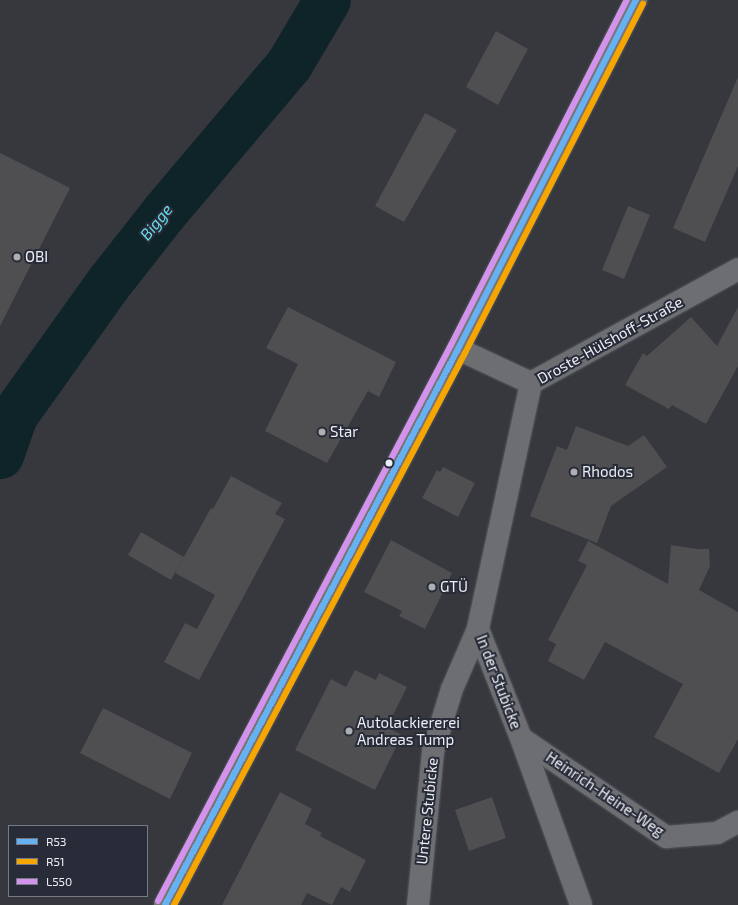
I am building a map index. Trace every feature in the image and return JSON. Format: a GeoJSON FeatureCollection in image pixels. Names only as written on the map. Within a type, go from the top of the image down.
{"type":"FeatureCollection","features":[{"type":"Feature","properties":{"kind":"main road"},"geometry":{"type":"LineString","coordinates":[[165,905],[458,348],[636,0]]}},
{"type":"Feature","properties":{"kind":"street","name":"Droste-Hülshoff-Straße"},"geometry":{"type":"LineString","coordinates":[[458,348],[531,383],[738,269]]}},
{"type":"Feature","properties":{"kind":"street","name":"In der Stubicke"},"geometry":{"type":"LineString","coordinates":[[531,383],[478,629],[521,738],[541,798],[581,905]]}},
{"type":"Feature","properties":{"kind":"street","name":"Untere Stubicke"},"geometry":{"type":"LineString","coordinates":[[418,905],[433,751],[452,689],[478,629]]}},
{"type":"Feature","properties":{"kind":"street","name":"Heinrich-Heine-Weg"},"geometry":{"type":"LineString","coordinates":[[521,738],[666,837],[717,833],[738,822]]}},
{"type":"Feature","properties":{"kind":"building"},"geometry":{"type":"Polygon","coordinates":[[[496,31],[528,49],[498,105],[466,87],[496,31]]]}},
{"type":"Feature","properties":{"kind":"building"},"geometry":{"type":"Polygon","coordinates":[[[738,77],[738,166],[705,242],[673,228],[738,77]]]}},
{"type":"Feature","properties":{"kind":"building"},"geometry":{"type":"Polygon","coordinates":[[[425,113],[457,130],[404,222],[375,206],[425,113]]]}},
{"type":"Feature","properties":{"kind":"building","name":"OBI"},"geometry":{"type":"Polygon","coordinates":[[[0,153],[70,188],[0,326],[0,153]]]}},
{"type":"Feature","properties":{"kind":"building"},"geometry":{"type":"Polygon","coordinates":[[[628,206],[650,215],[624,279],[602,270],[628,206]]]}},
{"type":"Feature","properties":{"kind":"building"},"geometry":{"type":"Polygon","coordinates":[[[288,307],[396,362],[379,397],[368,391],[327,463],[265,431],[298,364],[266,348],[288,307]]]}},
{"type":"Feature","properties":{"kind":"building"},"geometry":{"type":"Polygon","coordinates":[[[738,307],[738,366],[706,424],[672,405],[669,409],[625,385],[643,353],[647,356],[691,317],[717,346],[738,307]]]}},
{"type":"Feature","properties":{"kind":"building"},"geometry":{"type":"Polygon","coordinates":[[[576,426],[628,446],[644,435],[667,467],[611,506],[597,543],[530,516],[557,446],[567,450],[576,426]]]}},
{"type":"Feature","properties":{"kind":"building"},"geometry":{"type":"Polygon","coordinates":[[[443,467],[475,483],[458,517],[422,498],[437,470],[440,472],[443,467]]]}},
{"type":"Feature","properties":{"kind":"building"},"geometry":{"type":"Polygon","coordinates":[[[231,476],[282,503],[275,514],[285,519],[199,680],[164,662],[185,623],[197,629],[215,595],[175,573],[211,508],[213,509],[231,476]]]}},
{"type":"Feature","properties":{"kind":"building"},"geometry":{"type":"Polygon","coordinates":[[[141,532],[184,557],[171,580],[128,555],[141,532]]]}},
{"type":"Feature","properties":{"kind":"building"},"geometry":{"type":"Polygon","coordinates":[[[391,540],[452,573],[425,629],[399,616],[402,611],[364,592],[391,540]]]}},
{"type":"Feature","properties":{"kind":"building"},"geometry":{"type":"Polygon","coordinates":[[[588,541],[668,584],[671,545],[697,549],[709,549],[710,566],[699,590],[738,612],[738,739],[719,773],[654,737],[683,684],[605,642],[584,680],[548,661],[556,644],[548,640],[587,565],[578,561],[588,541]]]}},
{"type":"Feature","properties":{"kind":"building","name":"Autolackiererei Andreas Tump"},"geometry":{"type":"Polygon","coordinates":[[[355,670],[376,680],[379,673],[407,687],[387,727],[402,735],[375,790],[295,750],[331,679],[346,687],[355,670]]]}},
{"type":"Feature","properties":{"kind":"building"},"geometry":{"type":"Polygon","coordinates":[[[103,708],[192,753],[170,799],[80,753],[103,708]]]}},
{"type":"Feature","properties":{"kind":"building"},"geometry":{"type":"Polygon","coordinates":[[[280,792],[312,809],[305,824],[322,833],[320,836],[366,860],[350,892],[341,887],[332,905],[307,893],[301,905],[222,905],[280,792]]]}},
{"type":"Feature","properties":{"kind":"building"},"geometry":{"type":"Polygon","coordinates":[[[492,797],[506,838],[469,851],[455,810],[492,797]]]}},
{"type":"Feature","properties":{"kind":"waterway","name":"Bigge"},"geometry":{"type":"LineString","coordinates":[[0,455],[14,415],[109,282],[164,212],[289,64],[327,0]]}},
{"type":"Feature","properties":{"kind":"transit line","name":"L550"},"geometry":{"type":"LineString","coordinates":[[158,901],[451,345],[627,0]]}},
{"type":"Feature","properties":{"kind":"transit line","name":"R53"},"geometry":{"type":"LineString","coordinates":[[165,905],[458,349],[636,0]]}},
{"type":"Feature","properties":{"kind":"transit line","name":"R51"},"geometry":{"type":"LineString","coordinates":[[174,905],[465,353],[643,4]]}},
{"type":"Feature","properties":{"kind":"place","name":"OBI"},"geometry":{"type":"Point","coordinates":[17,257]}},
{"type":"Feature","properties":{"kind":"place","name":"Star"},"geometry":{"type":"Point","coordinates":[322,432]}},
{"type":"Feature","properties":{"kind":"place","name":"Rhodos"},"geometry":{"type":"Point","coordinates":[574,472]}},
{"type":"Feature","properties":{"kind":"place","name":"GTÜ"},"geometry":{"type":"Point","coordinates":[432,587]}},
{"type":"Feature","properties":{"kind":"place","name":"Autolackiererei Andreas Tump"},"geometry":{"type":"Point","coordinates":[349,731]}}]}
